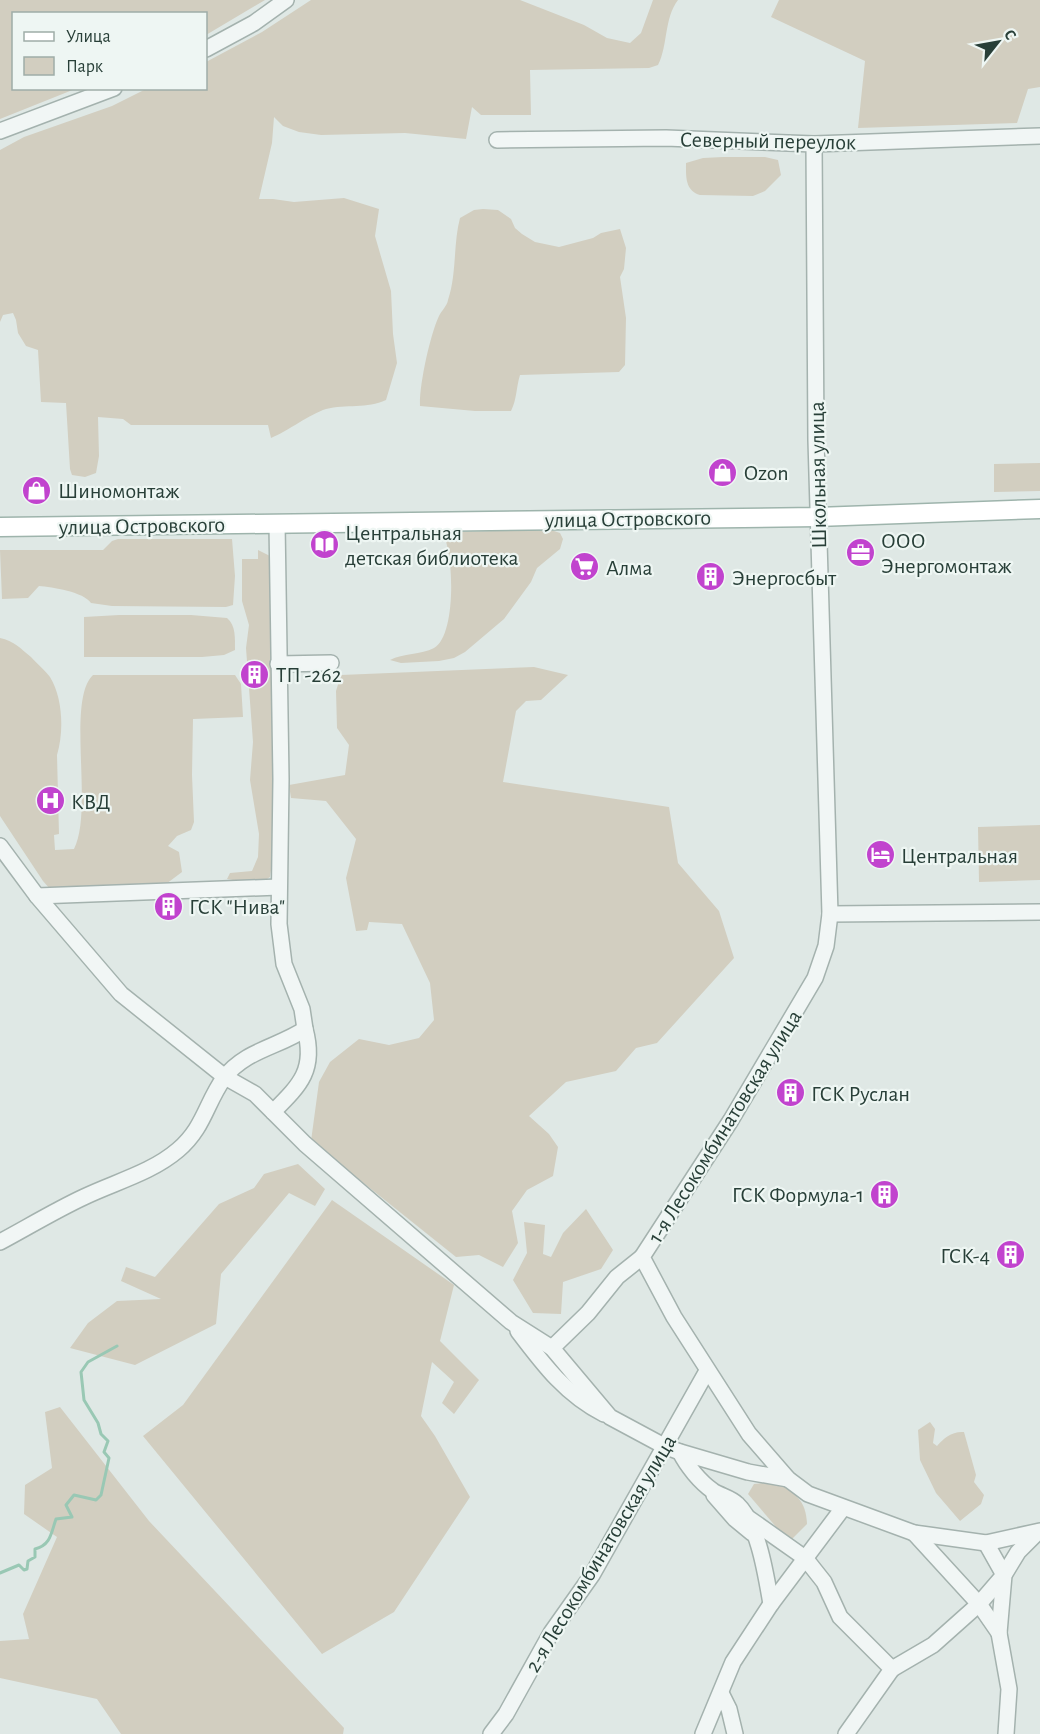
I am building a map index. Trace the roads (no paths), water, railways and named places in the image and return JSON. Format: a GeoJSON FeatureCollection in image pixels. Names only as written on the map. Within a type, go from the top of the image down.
{"type":"FeatureCollection","features":[{"type":"Feature","properties":{"kind":"main road","name":"улица Островского"},"geometry":{"type":"LineString","coordinates":[[0,527],[818,517],[1040,509]]}},
{"type":"Feature","properties":{"kind":"street"},"geometry":{"type":"LineString","coordinates":[[207,48],[254,23],[286,0]]}},
{"type":"Feature","properties":{"kind":"street"},"geometry":{"type":"LineString","coordinates":[[0,131],[109,90]]}},
{"type":"Feature","properties":{"kind":"street","name":"Северный переулок"},"geometry":{"type":"LineString","coordinates":[[497,140],[666,138],[814,144],[1040,136]]}},
{"type":"Feature","properties":{"kind":"street","name":"Школьная улица"},"geometry":{"type":"LineString","coordinates":[[814,144],[818,517],[830,914]]}},
{"type":"Feature","properties":{"kind":"street"},"geometry":{"type":"LineString","coordinates":[[273,1112],[300,1085],[307,1068],[309,1042],[302,1009],[284,964],[279,924],[281,779],[277,523]]}},
{"type":"Feature","properties":{"kind":"street"},"geometry":{"type":"LineString","coordinates":[[278,664],[331,663]]}},
{"type":"Feature","properties":{"kind":"street"},"geometry":{"type":"LineString","coordinates":[[0,846],[37,896],[121,994],[225,1077],[255,1094],[305,1144],[511,1322],[552,1348],[610,1417]]}},
{"type":"Feature","properties":{"kind":"street"},"geometry":{"type":"LineString","coordinates":[[37,896],[279,888]]}},
{"type":"Feature","properties":{"kind":"street"},"geometry":{"type":"LineString","coordinates":[[830,914],[1040,912]]}},
{"type":"Feature","properties":{"kind":"street","name":"1-я Лесокомбинатовская улица"},"geometry":{"type":"LineString","coordinates":[[788,1479],[749,1434],[707,1371],[674,1317],[642,1257],[732,1120],[815,978],[826,946],[830,914]]}},
{"type":"Feature","properties":{"kind":"street"},"geometry":{"type":"LineString","coordinates":[[0,1242],[84,1197],[137,1174],[177,1151],[196,1132],[225,1077],[245,1058],[260,1049],[288,1040],[305,1029]]}},
{"type":"Feature","properties":{"kind":"street"},"geometry":{"type":"LineString","coordinates":[[552,1348],[588,1313],[617,1277],[642,1257]]}},
{"type":"Feature","properties":{"kind":"street"},"geometry":{"type":"LineString","coordinates":[[511,1322],[545,1367],[564,1387],[591,1408],[664,1446],[748,1472],[788,1479],[808,1494],[914,1533],[986,1543],[1039,1532]]}},
{"type":"Feature","properties":{"kind":"street","name":"2-я Лесокомбинатовская улица"},"geometry":{"type":"LineString","coordinates":[[491,1734],[506,1714],[551,1633],[592,1575],[707,1371]]}},
{"type":"Feature","properties":{"kind":"street"},"geometry":{"type":"LineString","coordinates":[[680,1452],[686,1464],[727,1510],[754,1535]]}},
{"type":"Feature","properties":{"kind":"street"},"geometry":{"type":"LineString","coordinates":[[711,1490],[736,1503],[747,1517],[805,1558],[824,1582],[840,1617],[892,1669]]}},
{"type":"Feature","properties":{"kind":"street"},"geometry":{"type":"LineString","coordinates":[[703,1734],[734,1662],[771,1605],[843,1508]]}},
{"type":"Feature","properties":{"kind":"street"},"geometry":{"type":"LineString","coordinates":[[747,1517],[762,1556],[771,1605]]}},
{"type":"Feature","properties":{"kind":"street"},"geometry":{"type":"LineString","coordinates":[[846,1734],[892,1669],[933,1645],[979,1604],[1004,1575],[1018,1552],[1039,1532]]}},
{"type":"Feature","properties":{"kind":"street"},"geometry":{"type":"LineString","coordinates":[[914,1533],[979,1604],[999,1633]]}},
{"type":"Feature","properties":{"kind":"street"},"geometry":{"type":"LineString","coordinates":[[986,1543],[1004,1575],[999,1633],[1009,1689],[1006,1734]]}},
{"type":"Feature","properties":{"kind":"street"},"geometry":{"type":"LineString","coordinates":[[721,1693],[729,1709],[735,1734]]}},
{"type":"Feature","properties":{"kind":"waterway"},"geometry":{"type":"LineString","coordinates":[[0,1573],[19,1565],[24,1570],[27,1569],[28,1561],[35,1557],[35,1549],[44,1545],[50,1538],[56,1519],[72,1517],[66,1505],[74,1495],[96,1500],[101,1495],[109,1458],[104,1452],[108,1441],[101,1434],[98,1423],[84,1400],[81,1372],[88,1362],[117,1346]]}},
{"type":"Feature","properties":{"kind":"place","name":"Ozon"},"geometry":{"type":"Point","coordinates":[723,472]}},
{"type":"Feature","properties":{"kind":"place","name":"Шиномонтаж"},"geometry":{"type":"Point","coordinates":[37,490]}},
{"type":"Feature","properties":{"kind":"place","name":"Центральная детская библиотека"},"geometry":{"type":"Point","coordinates":[324,545]}},
{"type":"Feature","properties":{"kind":"place","name":"ООО Энергомонтаж"},"geometry":{"type":"Point","coordinates":[860,553]}},
{"type":"Feature","properties":{"kind":"place","name":"Алма"},"geometry":{"type":"Point","coordinates":[585,567]}},
{"type":"Feature","properties":{"kind":"place","name":"Энергосбыт"},"geometry":{"type":"Point","coordinates":[711,577]}},
{"type":"Feature","properties":{"kind":"place","name":"ТП -262"},"geometry":{"type":"Point","coordinates":[255,674]}},
{"type":"Feature","properties":{"kind":"place","name":"КВД"},"geometry":{"type":"Point","coordinates":[50,801]}},
{"type":"Feature","properties":{"kind":"place","name":"Центральная"},"geometry":{"type":"Point","coordinates":[880,855]}},
{"type":"Feature","properties":{"kind":"place","name":"ГСК \"Нива\""},"geometry":{"type":"Point","coordinates":[168,906]}},
{"type":"Feature","properties":{"kind":"place","name":"ГСК Руслан"},"geometry":{"type":"Point","coordinates":[790,1093]}},
{"type":"Feature","properties":{"kind":"place","name":"ГСК Формула-1"},"geometry":{"type":"Point","coordinates":[885,1194]}},
{"type":"Feature","properties":{"kind":"place","name":"ГСК-4"},"geometry":{"type":"Point","coordinates":[1011,1255]}}]}
